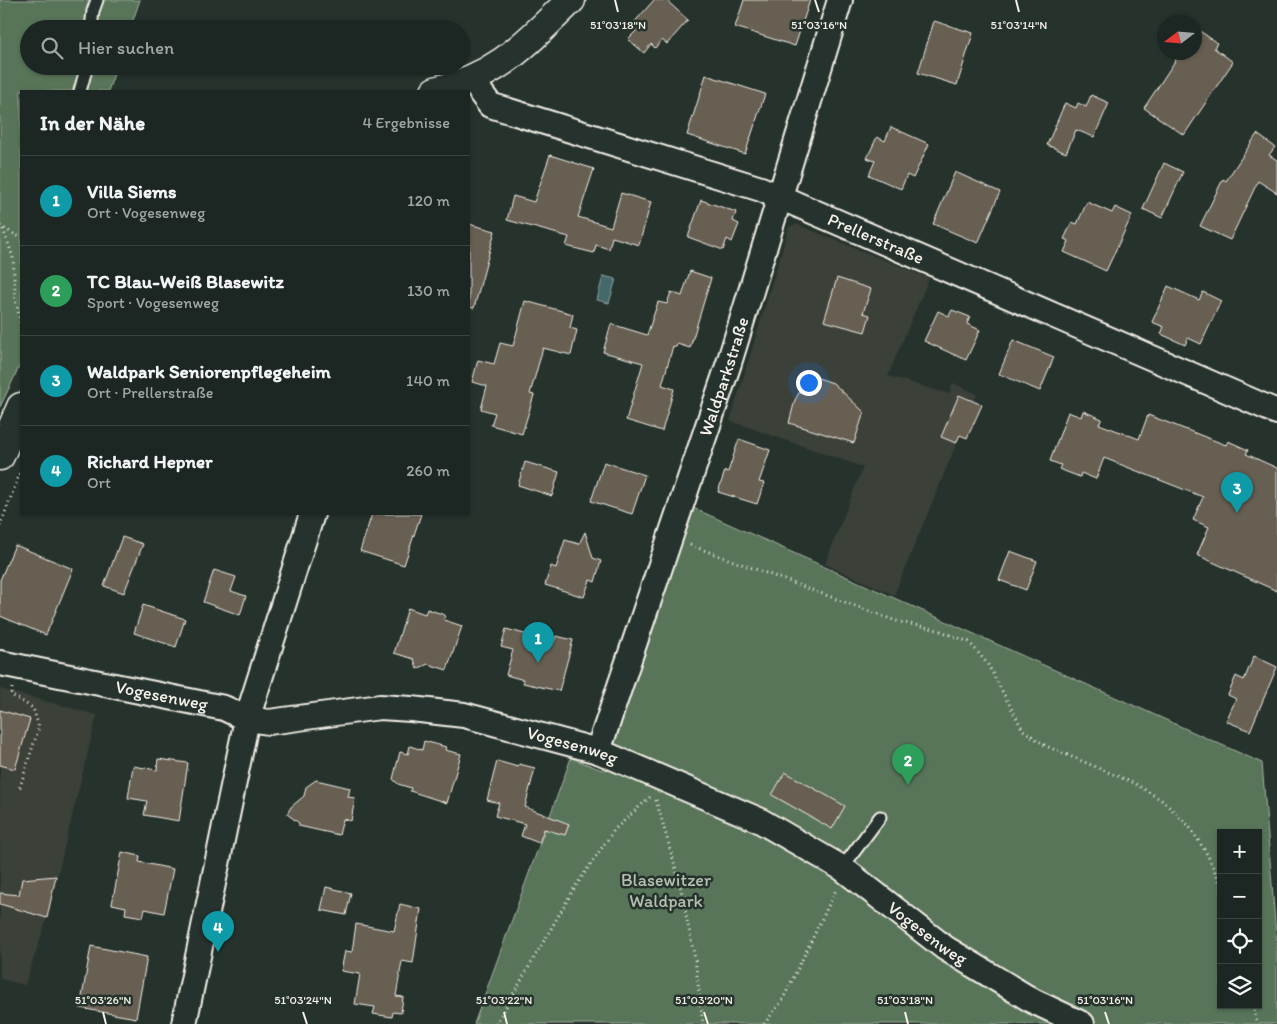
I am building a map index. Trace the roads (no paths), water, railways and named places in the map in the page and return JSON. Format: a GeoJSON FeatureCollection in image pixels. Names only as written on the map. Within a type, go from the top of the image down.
{"type":"FeatureCollection","features":[{"type":"Feature","properties":{"kind":"main road"},"geometry":{"type":"LineString","coordinates":[[438,90],[475,80],[501,64],[570,0]]}},
{"type":"Feature","properties":{"kind":"main road"},"geometry":{"type":"LineString","coordinates":[[0,456],[20,409]]}},
{"type":"Feature","properties":{"kind":"street","name":"Waldparkstraße"},"geometry":{"type":"LineString","coordinates":[[598,751],[729,363],[840,0]]}},
{"type":"Feature","properties":{"kind":"street","name":"Prellerstraße"},"geometry":{"type":"LineString","coordinates":[[475,80],[481,93],[490,105],[761,190],[1277,412]]}},
{"type":"Feature","properties":{"kind":"street"},"geometry":{"type":"LineString","coordinates":[[184,1024],[248,719],[312,515]]}},
{"type":"Feature","properties":{"kind":"street","name":"Vogesenweg"},"geometry":{"type":"LineString","coordinates":[[9,665],[224,708],[248,719],[269,722],[380,707],[411,708],[464,715],[598,751],[759,820],[843,870],[945,948],[1033,1001],[1082,1024]]}},
{"type":"Feature","properties":{"kind":"lane"},"geometry":{"type":"LineString","coordinates":[[92,20],[92,11],[97,0]]}},
{"type":"Feature","properties":{"kind":"lane"},"geometry":{"type":"LineString","coordinates":[[80,90],[84,75]]}},
{"type":"Feature","properties":{"kind":"lane"},"geometry":{"type":"LineString","coordinates":[[843,870],[880,816]]}},
{"type":"Feature","properties":{"kind":"water"},"geometry":{"type":"Polygon","coordinates":[[[603,276],[616,279],[609,303],[597,300],[603,276]]]}},
{"type":"Feature","properties":{"kind":"place","name":"Waldpark Seniorenpflegeheim"},"geometry":{"type":"Point","coordinates":[1237,513]}},
{"type":"Feature","properties":{"kind":"place","name":"Villa Siems"},"geometry":{"type":"Point","coordinates":[538,663]}},
{"type":"Feature","properties":{"kind":"place","name":"TC Blau-Weiß Blasewitz"},"geometry":{"type":"Point","coordinates":[908,785]}},
{"type":"Feature","properties":{"kind":"place","name":"Richard Hepner"},"geometry":{"type":"Point","coordinates":[218,952]}},
{"type":"Feature","properties":{"kind":"park label","name":"Blasewitzer Waldpark"},"geometry":{"type":"Point","coordinates":[666,890]}}]}
